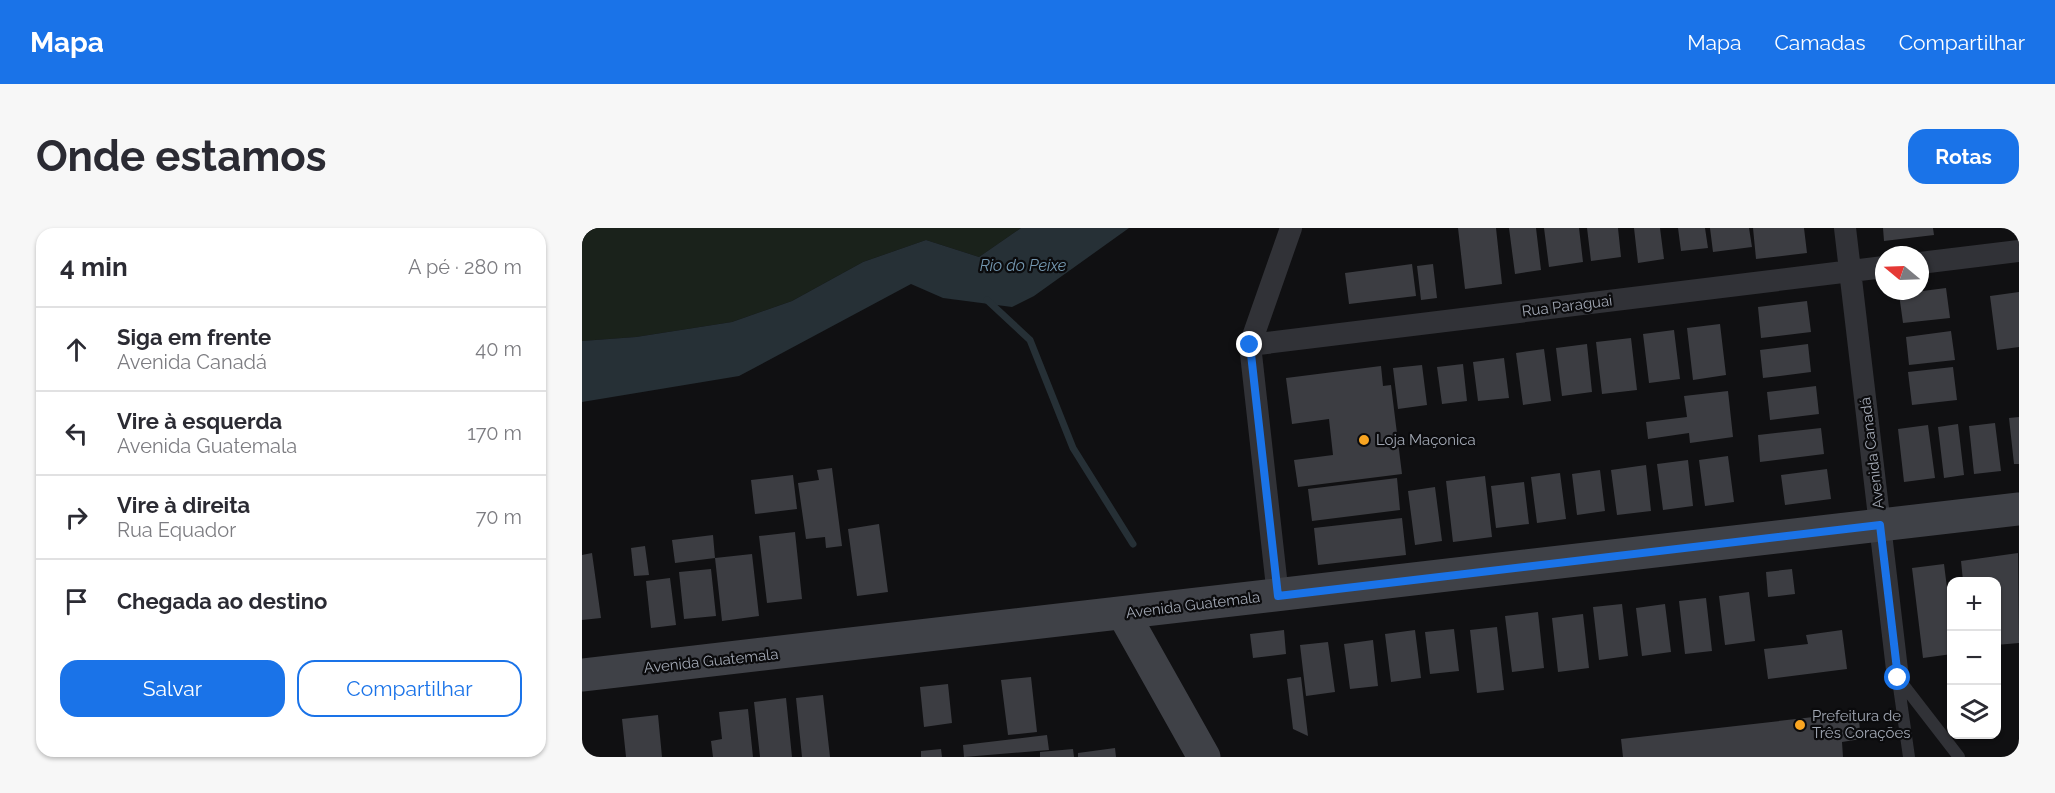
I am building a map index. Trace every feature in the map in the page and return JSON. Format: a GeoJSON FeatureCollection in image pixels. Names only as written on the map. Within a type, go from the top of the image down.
{"type":"FeatureCollection","features":[{"type":"Feature","properties":{"kind":"street"},"geometry":{"type":"LineString","coordinates":[[1278,596],[1250,345],[1291,228]]}},
{"type":"Feature","properties":{"kind":"street","name":"Avenida Canadá"},"geometry":{"type":"LineString","coordinates":[[1845,228],[1898,678]]}},
{"type":"Feature","properties":{"kind":"street"},"geometry":{"type":"LineString","coordinates":[[1929,262],[2019,251]]}},
{"type":"Feature","properties":{"kind":"street","name":"Rua Paraguai"},"geometry":{"type":"LineString","coordinates":[[1250,345],[1875,268]]}},
{"type":"Feature","properties":{"kind":"street","name":"Avenida Guatemala"},"geometry":{"type":"LineString","coordinates":[[582,675],[1278,596],[2019,508]]}},
{"type":"Feature","properties":{"kind":"street"},"geometry":{"type":"LineString","coordinates":[[1123,614],[1204,757]]}},
{"type":"Feature","properties":{"kind":"lane"},"geometry":{"type":"LineString","coordinates":[[1898,678],[1909,757]]}},
{"type":"Feature","properties":{"kind":"lane"},"geometry":{"type":"LineString","coordinates":[[1898,678],[1959,757]]}},
{"type":"Feature","properties":{"kind":"shaded area"},"geometry":{"type":"Polygon","coordinates":[[[582,228],[1021,228],[979,257],[926,240],[863,262],[792,301],[732,322],[636,337],[582,341],[582,228]]]}},
{"type":"Feature","properties":{"kind":"water","name":"Rio do Peixe"},"geometry":{"type":"Polygon","coordinates":[[[1021,228],[1129,228],[1034,296],[1012,307],[943,298],[911,284],[739,376],[582,402],[582,341],[636,337],[732,322],[792,301],[863,262],[926,240],[979,257],[1021,228]]]}},
{"type":"Feature","properties":{"kind":"building"},"geometry":{"type":"Polygon","coordinates":[[[1458,228],[1496,228],[1502,284],[1465,289],[1458,228]]]}},
{"type":"Feature","properties":{"kind":"building"},"geometry":{"type":"Polygon","coordinates":[[[1509,228],[1536,228],[1541,270],[1515,274],[1509,228]]]}},
{"type":"Feature","properties":{"kind":"building"},"geometry":{"type":"Polygon","coordinates":[[[1544,228],[1579,228],[1583,262],[1549,267],[1544,228]]]}},
{"type":"Feature","properties":{"kind":"building"},"geometry":{"type":"Polygon","coordinates":[[[1587,228],[1618,228],[1621,257],[1591,261],[1587,228]]]}},
{"type":"Feature","properties":{"kind":"building"},"geometry":{"type":"Polygon","coordinates":[[[1634,228],[1660,228],[1664,259],[1638,263],[1634,228]]]}},
{"type":"Feature","properties":{"kind":"building"},"geometry":{"type":"Polygon","coordinates":[[[1678,228],[1705,228],[1708,248],[1681,251],[1678,228]]]}},
{"type":"Feature","properties":{"kind":"building"},"geometry":{"type":"Polygon","coordinates":[[[1710,228],[1749,228],[1752,247],[1713,252],[1710,228]]]}},
{"type":"Feature","properties":{"kind":"building"},"geometry":{"type":"Polygon","coordinates":[[[1753,228],[1804,228],[1807,253],[1756,259],[1753,228]]]}},
{"type":"Feature","properties":{"kind":"building"},"geometry":{"type":"Polygon","coordinates":[[[1883,228],[1933,228],[1934,235],[1884,241],[1883,228]]]}},
{"type":"Feature","properties":{"kind":"building"},"geometry":{"type":"Polygon","coordinates":[[[1412,264],[1416,296],[1349,304],[1345,273],[1412,264]]]}},
{"type":"Feature","properties":{"kind":"building"},"geometry":{"type":"Polygon","coordinates":[[[1433,264],[1437,298],[1421,300],[1417,266],[1433,264]]]}},
{"type":"Feature","properties":{"kind":"building"},"geometry":{"type":"Polygon","coordinates":[[[1946,288],[1950,318],[1903,323],[1900,300],[1929,300],[1929,290],[1946,288]]]}},
{"type":"Feature","properties":{"kind":"building"},"geometry":{"type":"Polygon","coordinates":[[[2019,292],[2019,347],[1997,350],[1990,296],[2019,292]]]}},
{"type":"Feature","properties":{"kind":"building"},"geometry":{"type":"Polygon","coordinates":[[[1807,301],[1811,332],[1761,338],[1758,307],[1807,301]]]}},
{"type":"Feature","properties":{"kind":"building"},"geometry":{"type":"Polygon","coordinates":[[[1720,324],[1726,375],[1693,380],[1687,328],[1720,324]]]}},
{"type":"Feature","properties":{"kind":"building"},"geometry":{"type":"Polygon","coordinates":[[[1674,330],[1680,379],[1649,383],[1643,334],[1674,330]]]}},
{"type":"Feature","properties":{"kind":"building"},"geometry":{"type":"Polygon","coordinates":[[[1951,331],[1955,360],[1909,365],[1906,337],[1951,331]]]}},
{"type":"Feature","properties":{"kind":"building"},"geometry":{"type":"Polygon","coordinates":[[[1631,338],[1637,390],[1602,394],[1596,342],[1631,338]]]}},
{"type":"Feature","properties":{"kind":"building"},"geometry":{"type":"Polygon","coordinates":[[[1587,344],[1592,392],[1562,396],[1556,348],[1587,344]]]}},
{"type":"Feature","properties":{"kind":"building"},"geometry":{"type":"Polygon","coordinates":[[[1808,344],[1811,372],[1763,378],[1760,350],[1808,344]]]}},
{"type":"Feature","properties":{"kind":"building"},"geometry":{"type":"Polygon","coordinates":[[[1544,349],[1551,401],[1523,405],[1516,353],[1544,349]]]}},
{"type":"Feature","properties":{"kind":"building"},"geometry":{"type":"Polygon","coordinates":[[[1504,358],[1509,398],[1478,401],[1473,362],[1504,358]]]}},
{"type":"Feature","properties":{"kind":"building"},"geometry":{"type":"Polygon","coordinates":[[[1463,364],[1467,401],[1442,404],[1437,367],[1463,364]]]}},
{"type":"Feature","properties":{"kind":"building"},"geometry":{"type":"Polygon","coordinates":[[[1422,365],[1427,405],[1398,409],[1393,368],[1422,365]]]}},
{"type":"Feature","properties":{"kind":"building","name":"Loja Maçonica"},"geometry":{"type":"Polygon","coordinates":[[[1381,366],[1383,386],[1391,385],[1402,474],[1298,487],[1294,460],[1333,455],[1329,419],[1292,424],[1286,378],[1381,366]]]}},
{"type":"Feature","properties":{"kind":"building"},"geometry":{"type":"Polygon","coordinates":[[[1953,367],[1957,400],[1912,405],[1908,372],[1953,367]]]}},
{"type":"Feature","properties":{"kind":"building"},"geometry":{"type":"Polygon","coordinates":[[[1816,386],[1819,414],[1770,420],[1767,392],[1816,386]]]}},
{"type":"Feature","properties":{"kind":"building"},"geometry":{"type":"Polygon","coordinates":[[[1728,391],[1733,437],[1690,443],[1689,433],[1648,439],[1646,422],[1687,417],[1684,396],[1728,391]]]}},
{"type":"Feature","properties":{"kind":"building"},"geometry":{"type":"Polygon","coordinates":[[[2019,417],[2019,464],[2014,464],[2009,418],[2019,417]]]}},
{"type":"Feature","properties":{"kind":"building"},"geometry":{"type":"Polygon","coordinates":[[[1995,423],[2001,471],[1974,474],[1969,426],[1995,423]]]}},
{"type":"Feature","properties":{"kind":"building"},"geometry":{"type":"Polygon","coordinates":[[[1958,424],[1964,475],[1944,478],[1938,427],[1958,424]]]}},
{"type":"Feature","properties":{"kind":"building"},"geometry":{"type":"Polygon","coordinates":[[[1928,425],[1935,478],[1904,482],[1898,429],[1928,425]]]}},
{"type":"Feature","properties":{"kind":"building"},"geometry":{"type":"Polygon","coordinates":[[[1821,428],[1824,454],[1760,462],[1758,435],[1821,428]]]}},
{"type":"Feature","properties":{"kind":"building"},"geometry":{"type":"Polygon","coordinates":[[[1728,456],[1734,502],[1705,506],[1699,460],[1728,456]]]}},
{"type":"Feature","properties":{"kind":"building"},"geometry":{"type":"Polygon","coordinates":[[[1688,460],[1693,506],[1663,510],[1657,464],[1688,460]]]}},
{"type":"Feature","properties":{"kind":"building"},"geometry":{"type":"Polygon","coordinates":[[[1646,465],[1651,511],[1617,515],[1611,470],[1646,465]]]}},
{"type":"Feature","properties":{"kind":"building"},"geometry":{"type":"Polygon","coordinates":[[[832,468],[842,546],[826,548],[825,537],[806,539],[798,483],[819,480],[817,470],[832,468]]]}},
{"type":"Feature","properties":{"kind":"building"},"geometry":{"type":"Polygon","coordinates":[[[1827,469],[1831,499],[1785,505],[1781,475],[1827,469]]]}},
{"type":"Feature","properties":{"kind":"building"},"geometry":{"type":"Polygon","coordinates":[[[1600,470],[1605,511],[1577,515],[1572,474],[1600,470]]]}},
{"type":"Feature","properties":{"kind":"building"},"geometry":{"type":"Polygon","coordinates":[[[1560,473],[1566,519],[1537,523],[1531,477],[1560,473]]]}},
{"type":"Feature","properties":{"kind":"building"},"geometry":{"type":"Polygon","coordinates":[[[793,475],[797,509],[755,514],[751,480],[793,475]]]}},
{"type":"Feature","properties":{"kind":"building"},"geometry":{"type":"Polygon","coordinates":[[[1485,476],[1492,537],[1453,542],[1446,481],[1485,476]]]}},
{"type":"Feature","properties":{"kind":"building"},"geometry":{"type":"Polygon","coordinates":[[[1397,478],[1400,510],[1312,521],[1308,489],[1397,478]]]}},
{"type":"Feature","properties":{"kind":"building"},"geometry":{"type":"Polygon","coordinates":[[[1524,482],[1529,524],[1496,528],[1491,486],[1524,482]]]}},
{"type":"Feature","properties":{"kind":"building"},"geometry":{"type":"Polygon","coordinates":[[[1435,487],[1442,541],[1415,545],[1408,491],[1435,487]]]}},
{"type":"Feature","properties":{"kind":"building"},"geometry":{"type":"Polygon","coordinates":[[[1402,518],[1406,555],[1318,565],[1314,528],[1402,518]]]}},
{"type":"Feature","properties":{"kind":"building"},"geometry":{"type":"Polygon","coordinates":[[[879,524],[888,592],[857,596],[848,529],[879,524]]]}},
{"type":"Feature","properties":{"kind":"building"},"geometry":{"type":"Polygon","coordinates":[[[795,532],[802,599],[767,603],[759,536],[795,532]]]}},
{"type":"Feature","properties":{"kind":"building"},"geometry":{"type":"Polygon","coordinates":[[[713,535],[715,558],[675,563],[672,540],[713,535]]]}},
{"type":"Feature","properties":{"kind":"building"},"geometry":{"type":"Polygon","coordinates":[[[645,546],[649,575],[634,576],[631,548],[645,546]]]}},
{"type":"Feature","properties":{"kind":"building"},"geometry":{"type":"Polygon","coordinates":[[[592,553],[601,618],[582,620],[582,555],[592,553]]]}},
{"type":"Feature","properties":{"kind":"building"},"geometry":{"type":"Polygon","coordinates":[[[2018,553],[2019,643],[2001,645],[2001,577],[1963,577],[1961,561],[2018,553]]]}},
{"type":"Feature","properties":{"kind":"building"},"geometry":{"type":"Polygon","coordinates":[[[752,554],[759,616],[722,621],[715,558],[752,554]]]}},
{"type":"Feature","properties":{"kind":"building"},"geometry":{"type":"Polygon","coordinates":[[[1944,564],[1947,588],[1947,655],[1923,658],[1912,568],[1944,564]]]}},
{"type":"Feature","properties":{"kind":"building"},"geometry":{"type":"Polygon","coordinates":[[[711,569],[716,616],[684,619],[679,572],[711,569]]]}},
{"type":"Feature","properties":{"kind":"building"},"geometry":{"type":"Polygon","coordinates":[[[1792,569],[1795,594],[1768,597],[1766,572],[1792,569]]]}},
{"type":"Feature","properties":{"kind":"building"},"geometry":{"type":"Polygon","coordinates":[[[670,578],[676,625],[651,628],[646,581],[670,578]]]}},
{"type":"Feature","properties":{"kind":"building"},"geometry":{"type":"Polygon","coordinates":[[[1749,592],[1755,641],[1725,645],[1719,596],[1749,592]]]}},
{"type":"Feature","properties":{"kind":"building"},"geometry":{"type":"Polygon","coordinates":[[[1706,598],[1712,651],[1685,654],[1679,601],[1706,598]]]}},
{"type":"Feature","properties":{"kind":"building"},"geometry":{"type":"Polygon","coordinates":[[[1622,604],[1628,656],[1599,660],[1593,607],[1622,604]]]}},
{"type":"Feature","properties":{"kind":"building"},"geometry":{"type":"Polygon","coordinates":[[[1665,604],[1671,652],[1642,656],[1636,608],[1665,604]]]}},
{"type":"Feature","properties":{"kind":"building"},"geometry":{"type":"Polygon","coordinates":[[[1538,612],[1544,668],[1512,672],[1505,616],[1538,612]]]}},
{"type":"Feature","properties":{"kind":"building"},"geometry":{"type":"Polygon","coordinates":[[[1583,614],[1589,668],[1558,672],[1552,618],[1583,614]]]}},
{"type":"Feature","properties":{"kind":"building"},"geometry":{"type":"Polygon","coordinates":[[[1497,627],[1504,690],[1477,693],[1470,630],[1497,627]]]}},
{"type":"Feature","properties":{"kind":"building"},"geometry":{"type":"Polygon","coordinates":[[[1454,629],[1459,671],[1430,674],[1425,632],[1454,629]]]}},
{"type":"Feature","properties":{"kind":"building"},"geometry":{"type":"Polygon","coordinates":[[[1284,630],[1286,654],[1253,658],[1250,634],[1284,630]]]}},
{"type":"Feature","properties":{"kind":"building"},"geometry":{"type":"Polygon","coordinates":[[[1415,630],[1421,678],[1391,682],[1385,634],[1415,630]]]}},
{"type":"Feature","properties":{"kind":"building"},"geometry":{"type":"Polygon","coordinates":[[[1842,630],[1847,669],[1768,679],[1764,649],[1808,644],[1806,635],[1842,630]]]}},
{"type":"Feature","properties":{"kind":"building"},"geometry":{"type":"Polygon","coordinates":[[[1373,640],[1378,686],[1350,689],[1344,644],[1373,640]]]}},
{"type":"Feature","properties":{"kind":"building"},"geometry":{"type":"Polygon","coordinates":[[[1328,642],[1335,692],[1306,696],[1300,645],[1328,642]]]}},
{"type":"Feature","properties":{"kind":"building"},"geometry":{"type":"Polygon","coordinates":[[[1031,677],[1037,732],[1008,735],[1001,680],[1031,677]]]}},
{"type":"Feature","properties":{"kind":"building"},"geometry":{"type":"Polygon","coordinates":[[[1301,677],[1308,736],[1293,729],[1287,679],[1301,677]]]}},
{"type":"Feature","properties":{"kind":"building"},"geometry":{"type":"Polygon","coordinates":[[[948,684],[952,723],[924,727],[920,687],[948,684]]]}},
{"type":"Feature","properties":{"kind":"building"},"geometry":{"type":"Polygon","coordinates":[[[823,695],[830,757],[802,757],[796,698],[823,695]]]}},
{"type":"Feature","properties":{"kind":"building"},"geometry":{"type":"Polygon","coordinates":[[[786,698],[792,757],[760,757],[754,702],[786,698]]]}},
{"type":"Feature","properties":{"kind":"building"},"geometry":{"type":"Polygon","coordinates":[[[748,709],[753,757],[713,757],[711,741],[722,739],[719,712],[748,709]]]}},
{"type":"Feature","properties":{"kind":"building","name":"Prefeitura de Três Corações"},"geometry":{"type":"Polygon","coordinates":[[[1858,712],[1861,739],[1842,742],[1843,757],[1623,757],[1621,739],[1858,712]]]}},
{"type":"Feature","properties":{"kind":"building"},"geometry":{"type":"Polygon","coordinates":[[[658,715],[662,757],[626,757],[622,719],[658,715]]]}},
{"type":"Feature","properties":{"kind":"building"},"geometry":{"type":"Polygon","coordinates":[[[1047,735],[1049,750],[964,757],[963,745],[1047,735]]]}},
{"type":"Feature","properties":{"kind":"building"},"geometry":{"type":"Polygon","coordinates":[[[1115,748],[1116,757],[1078,757],[1078,753],[1115,748]]]}},
{"type":"Feature","properties":{"kind":"building"},"geometry":{"type":"Polygon","coordinates":[[[941,749],[942,757],[921,757],[921,751],[941,749]]]}},
{"type":"Feature","properties":{"kind":"building"},"geometry":{"type":"Polygon","coordinates":[[[1073,749],[1074,757],[1040,757],[1040,752],[1073,749]]]}},
{"type":"Feature","properties":{"kind":"waterway"},"geometry":{"type":"LineString","coordinates":[[987,300],[1030,340],[1073,448],[1133,544]]}},
{"type":"Feature","properties":{"kind":"place","name":"Loja Maçonica"},"geometry":{"type":"Point","coordinates":[1364,440]}},
{"type":"Feature","properties":{"kind":"place","name":"Prefeitura de Três Corações"},"geometry":{"type":"Point","coordinates":[1800,725]}},
{"type":"Feature","properties":{"kind":"route"},"geometry":{"type":"LineString","coordinates":[[1250,345],[1278,596],[1880,525],[1898,678]]}}]}
